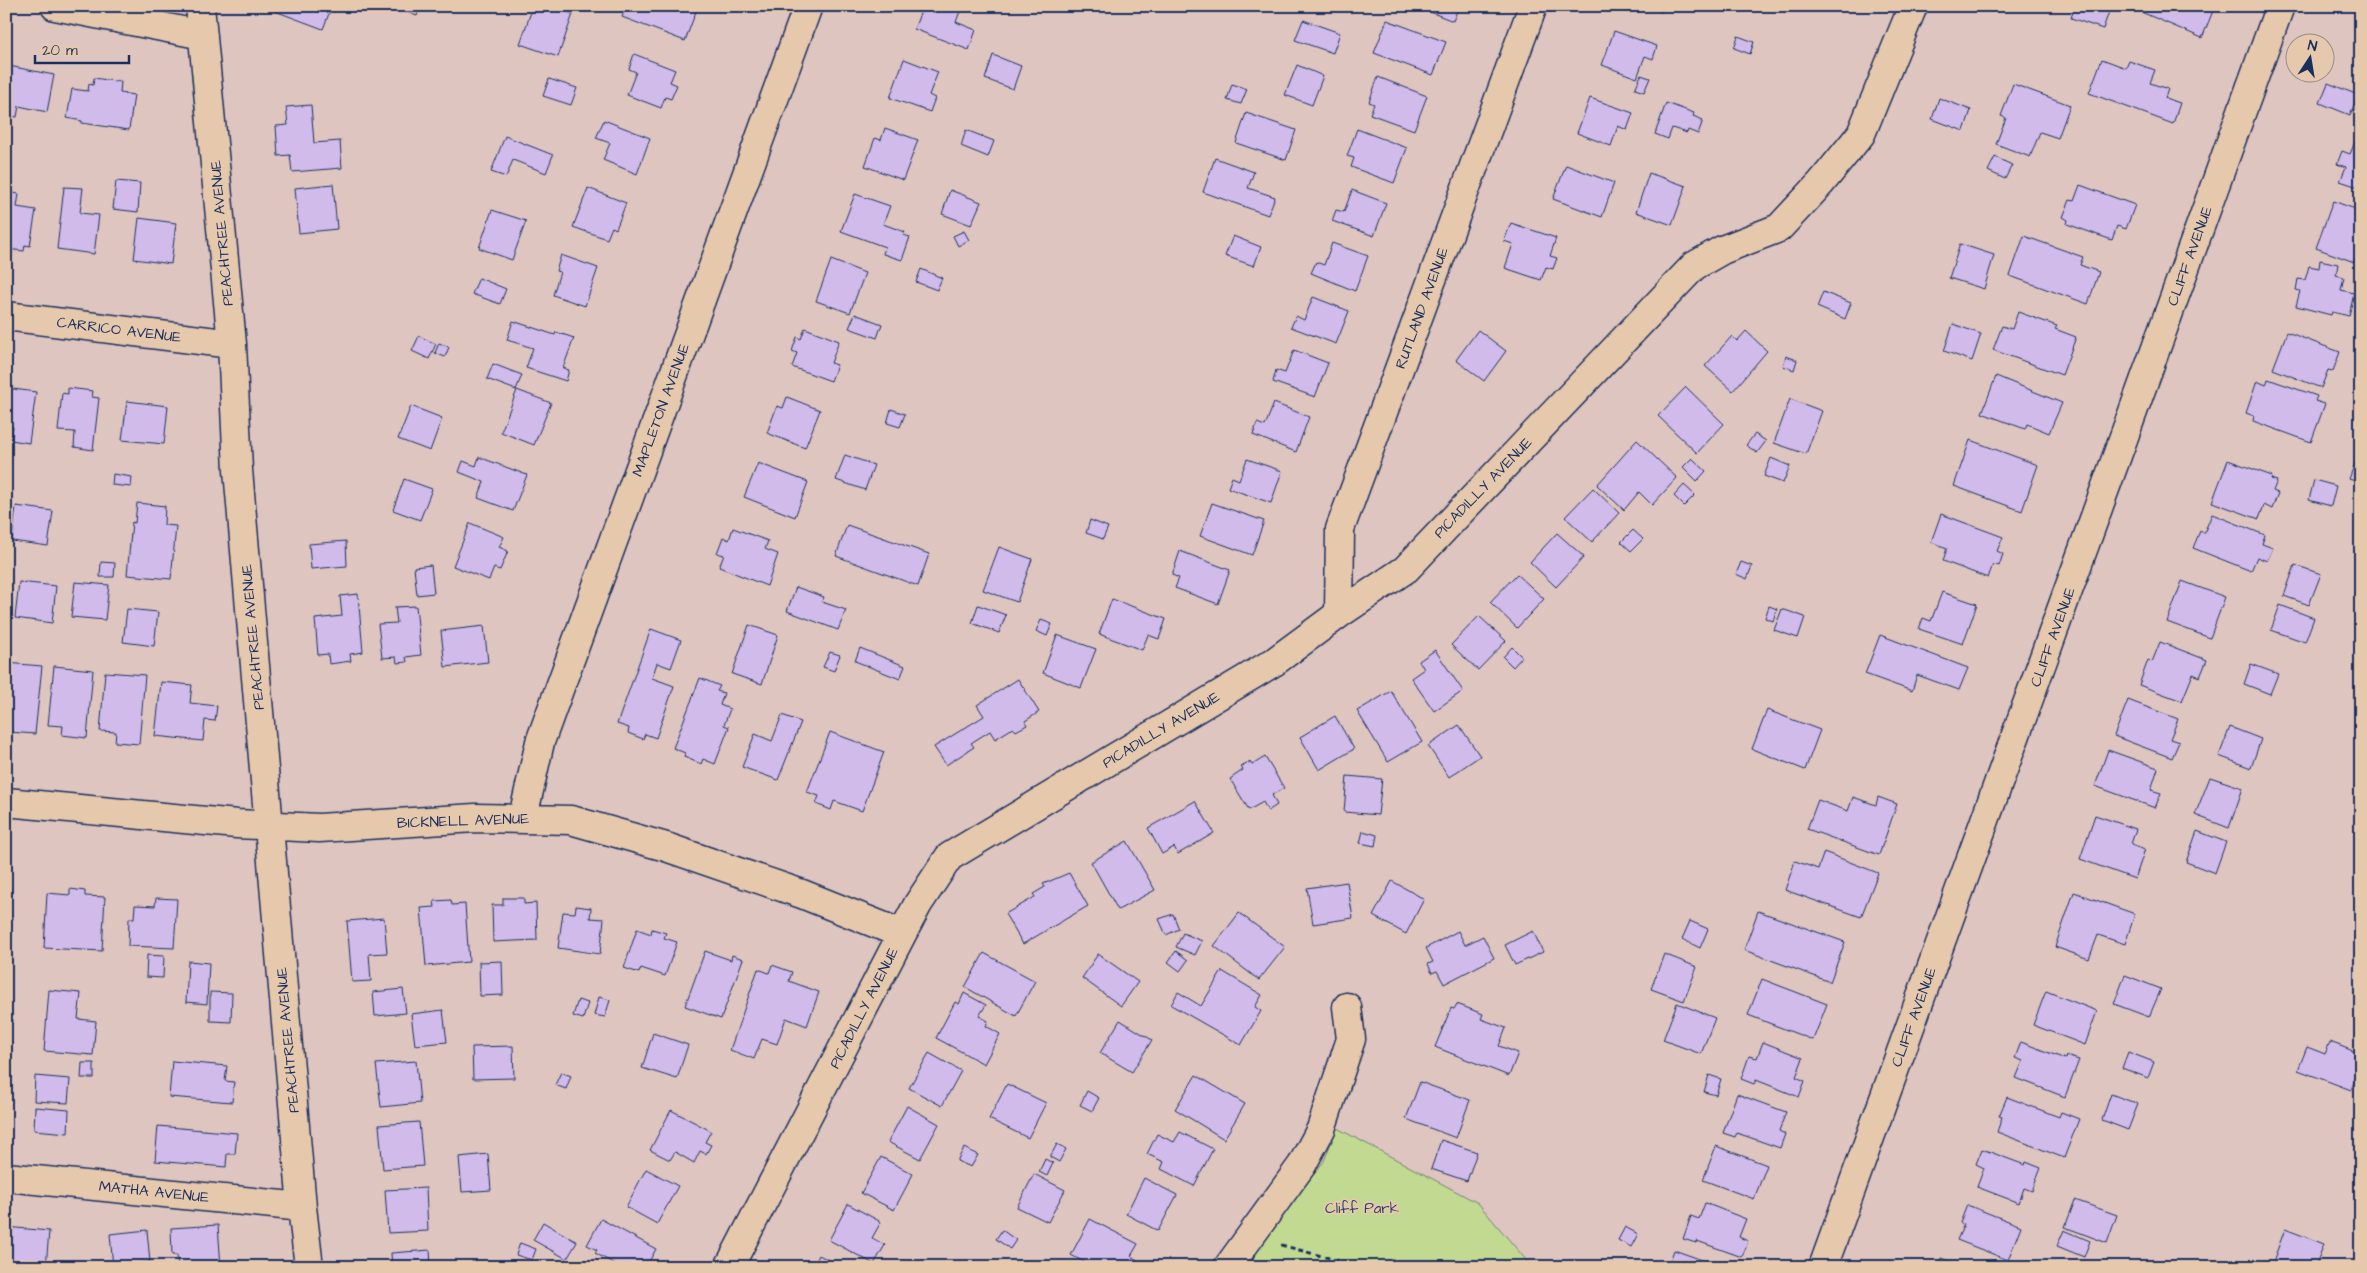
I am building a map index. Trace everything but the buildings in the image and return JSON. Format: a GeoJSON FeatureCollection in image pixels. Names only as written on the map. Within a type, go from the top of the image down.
{"type":"FeatureCollection","features":[{"type":"Feature","properties":{"kind":"street"},"geometry":{"type":"LineString","coordinates":[[55,6],[203,35]]}},
{"type":"Feature","properties":{"kind":"street","name":"PEACHTREE AVENUE"},"geometry":{"type":"LineString","coordinates":[[200,6],[232,344],[238,470],[302,1207],[309,1267]]}},
{"type":"Feature","properties":{"kind":"street","name":"MAPLETON AVENUE"},"geometry":{"type":"LineString","coordinates":[[523,817],[540,742],[808,6]]}},
{"type":"Feature","properties":{"kind":"street","name":"RUTLAND AVENUE"},"geometry":{"type":"LineString","coordinates":[[1338,614],[1340,530],[1532,6]]}},
{"type":"Feature","properties":{"kind":"street","name":"PICADILLY AVENUE"},"geometry":{"type":"LineString","coordinates":[[729,1267],[918,904],[950,857],[1274,662],[1338,614],[1406,569],[1694,266],[1722,250],[1779,228],[1821,184],[1861,134],[1913,6]]}},
{"type":"Feature","properties":{"kind":"street","name":"CLIFF AVENUE"},"geometry":{"type":"LineString","coordinates":[[1823,1267],[2280,6]]}},
{"type":"Feature","properties":{"kind":"street","name":"CARRICO AVENUE"},"geometry":{"type":"LineString","coordinates":[[6,316],[232,344]]}},
{"type":"Feature","properties":{"kind":"street","name":"BICKNELL AVENUE"},"geometry":{"type":"LineString","coordinates":[[6,802],[270,826],[318,828],[475,818],[523,817],[571,820],[666,847],[802,894],[902,934]]}},
{"type":"Feature","properties":{"kind":"street"},"geometry":{"type":"LineString","coordinates":[[1228,1267],[1302,1165],[1321,1129],[1350,1039],[1347,1007]]}},
{"type":"Feature","properties":{"kind":"street","name":"MATHA AVENUE"},"geometry":{"type":"LineString","coordinates":[[6,1177],[302,1207]]}},
{"type":"Feature","properties":{"kind":"path"},"geometry":{"type":"LineString","coordinates":[[1248,1237],[1343,1260],[1362,1267]]}},
{"type":"Feature","properties":{"kind":"green space","name":"Cliff Park"},"geometry":{"type":"Polygon","coordinates":[[[1337,1128],[1478,1203],[1532,1267],[1243,1267],[1324,1161],[1337,1128]]]}}]}
